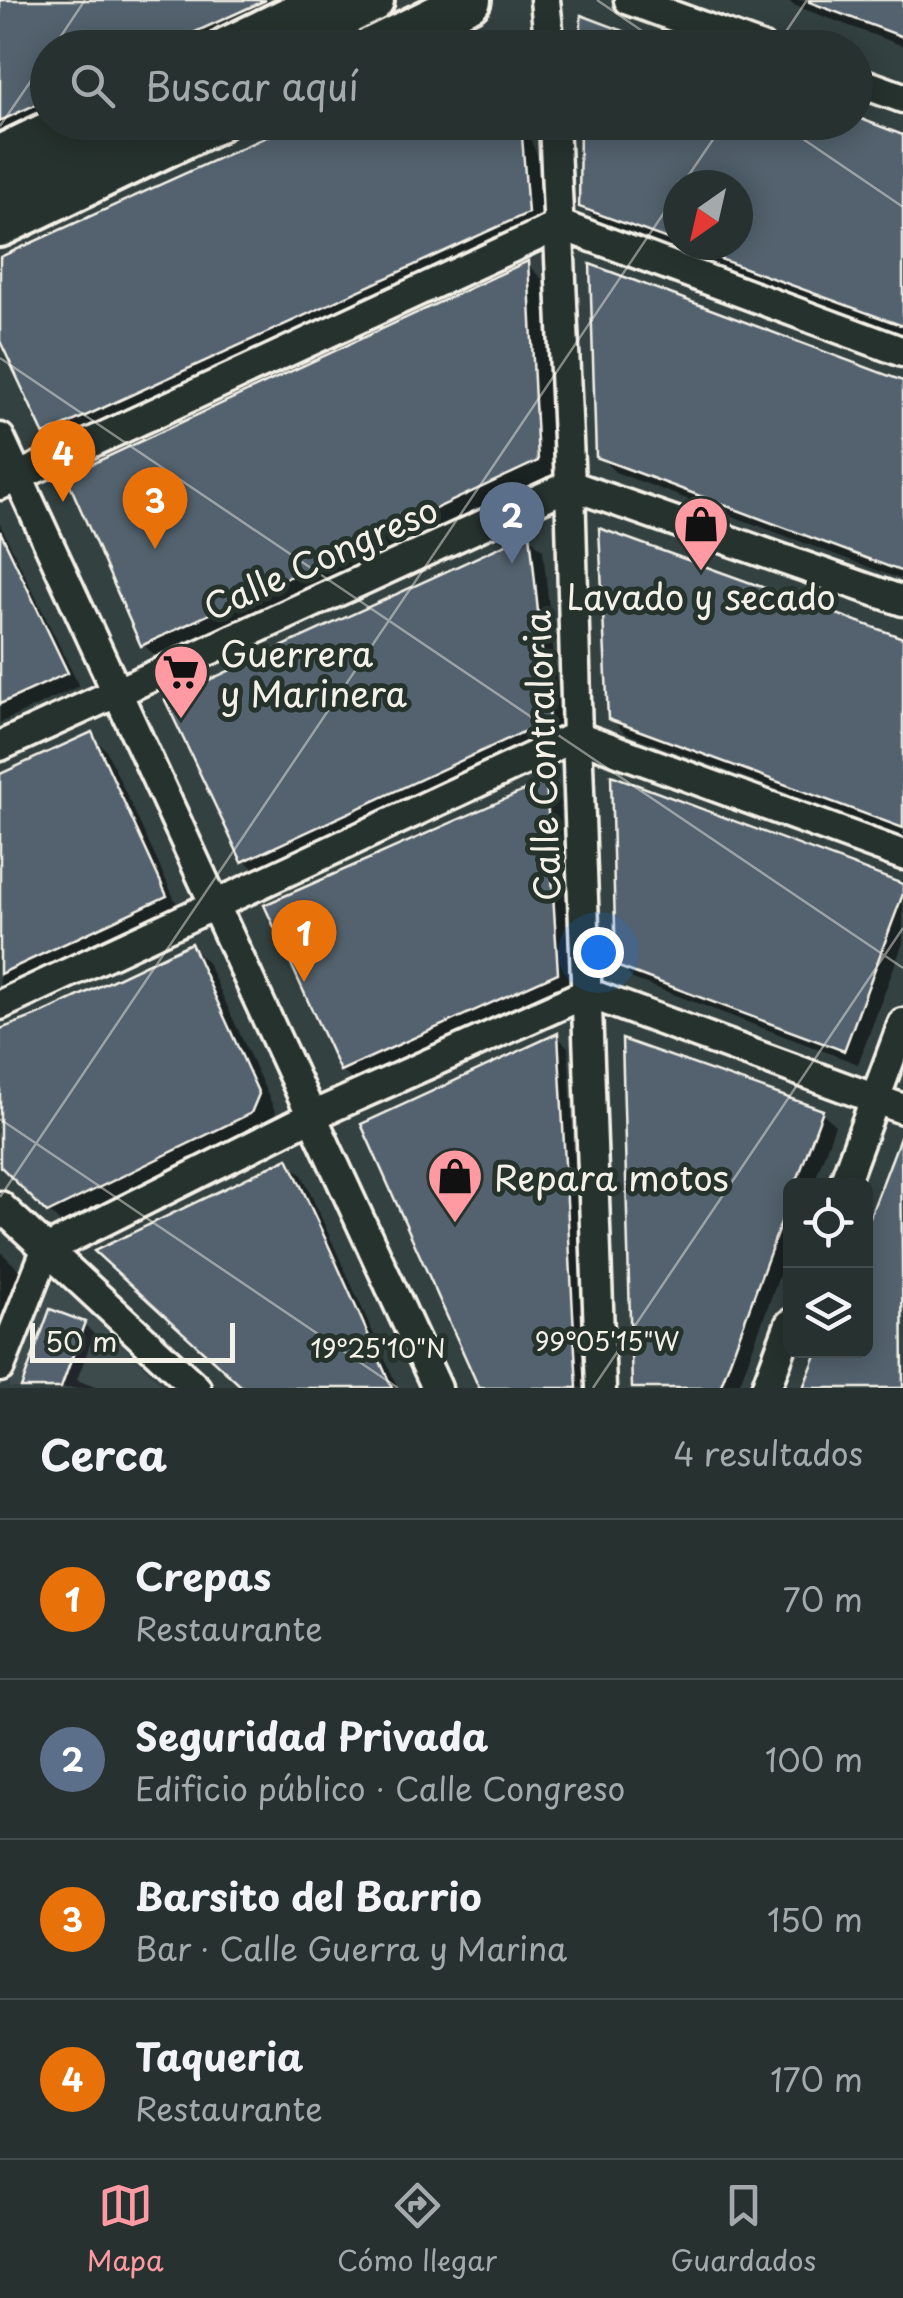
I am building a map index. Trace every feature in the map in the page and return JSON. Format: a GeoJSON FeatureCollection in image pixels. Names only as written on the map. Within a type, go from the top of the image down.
{"type":"FeatureCollection","features":[{"type":"Feature","properties":{"kind":"main road"},"geometry":{"type":"LineString","coordinates":[[264,30],[326,0]]}},
{"type":"Feature","properties":{"kind":"main road"},"geometry":{"type":"LineString","coordinates":[[313,30],[372,0]]}},
{"type":"Feature","properties":{"kind":"main road"},"geometry":{"type":"LineString","coordinates":[[409,30],[470,0]]}},
{"type":"Feature","properties":{"kind":"main road"},"geometry":{"type":"LineString","coordinates":[[0,156],[33,140]]}},
{"type":"Feature","properties":{"kind":"main road"},"geometry":{"type":"LineString","coordinates":[[0,184],[92,140]]}},
{"type":"Feature","properties":{"kind":"main road"},"geometry":{"type":"LineString","coordinates":[[0,226],[179,140]]}},
{"type":"Feature","properties":{"kind":"street"},"geometry":{"type":"LineString","coordinates":[[545,0],[548,30]]}},
{"type":"Feature","properties":{"kind":"street"},"geometry":{"type":"LineString","coordinates":[[628,0],[711,30]]}},
{"type":"Feature","properties":{"kind":"street"},"geometry":{"type":"LineString","coordinates":[[873,87],[903,98]]}},
{"type":"Feature","properties":{"kind":"street","name":"Calle Contraloria"},"geometry":{"type":"LineString","coordinates":[[555,140],[601,1388]]}},
{"type":"Feature","properties":{"kind":"street"},"geometry":{"type":"LineString","coordinates":[[9,480],[560,225],[903,352]]}},
{"type":"Feature","properties":{"kind":"street"},"geometry":{"type":"LineString","coordinates":[[0,438],[9,480],[116,692],[437,1388]]}},
{"type":"Feature","properties":{"kind":"street"},"geometry":{"type":"LineString","coordinates":[[570,485],[903,601]]}},
{"type":"Feature","properties":{"kind":"street","name":"Calle Congreso"},"geometry":{"type":"LineString","coordinates":[[0,746],[570,485]]}},
{"type":"Feature","properties":{"kind":"street"},"geometry":{"type":"LineString","coordinates":[[0,1005],[576,736],[903,854]]}},
{"type":"Feature","properties":{"kind":"street"},"geometry":{"type":"LineString","coordinates":[[0,1367],[46,1250],[312,1116],[587,993],[903,1109]]}},
{"type":"Feature","properties":{"kind":"street"},"geometry":{"type":"LineString","coordinates":[[846,1178],[903,1024]]}},
{"type":"Feature","properties":{"kind":"street"},"geometry":{"type":"LineString","coordinates":[[0,1206],[196,1388]]}},
{"type":"Feature","properties":{"kind":"street"},"geometry":{"type":"LineString","coordinates":[[766,1388],[783,1343]]}},
{"type":"Feature","properties":{"kind":"shaded area"},"geometry":{"type":"Polygon","coordinates":[[[48,1281],[68,1290],[165,1388],[8,1388],[48,1281]]]}},
{"type":"Feature","properties":{"kind":"building"},"geometry":{"type":"Polygon","coordinates":[[[0,0],[266,0],[200,30],[30,30],[30,107],[0,121],[0,0]]]}},
{"type":"Feature","properties":{"kind":"building"},"geometry":{"type":"Polygon","coordinates":[[[903,0],[903,37],[809,2],[903,0]]]}},
{"type":"Feature","properties":{"kind":"building"},"geometry":{"type":"Polygon","coordinates":[[[581,15],[621,30],[581,30],[581,15]]]}},
{"type":"Feature","properties":{"kind":"building"},"geometry":{"type":"Polygon","coordinates":[[[873,124],[903,135],[903,326],[723,260],[753,260],[753,170],[663,170],[663,238],[579,207],[580,140],[873,140],[873,124]]]}},
{"type":"Feature","properties":{"kind":"building"},"geometry":{"type":"Polygon","coordinates":[[[259,140],[522,140],[528,213],[44,435],[0,341],[0,257],[259,140]]]}},
{"type":"Feature","properties":{"kind":"building"},"geometry":{"type":"Polygon","coordinates":[[[528,261],[538,461],[141,646],[66,476],[528,261]]]}},
{"type":"Feature","properties":{"kind":"building"},"geometry":{"type":"Polygon","coordinates":[[[590,264],[903,381],[903,572],[596,457],[590,264]]]}},
{"type":"Feature","properties":{"kind":"building"},"geometry":{"type":"Polygon","coordinates":[[[599,528],[903,638],[903,828],[608,719],[599,528]]]}},
{"type":"Feature","properties":{"kind":"building"},"geometry":{"type":"Polygon","coordinates":[[[0,531],[68,673],[0,704],[0,531]]]}},
{"type":"Feature","properties":{"kind":"building"},"geometry":{"type":"Polygon","coordinates":[[[530,533],[549,720],[242,862],[165,700],[530,533]]]}},
{"type":"Feature","properties":{"kind":"building"},"geometry":{"type":"Polygon","coordinates":[[[92,732],[167,896],[0,974],[0,774],[92,732]]]}},
{"type":"Feature","properties":{"kind":"building"},"geometry":{"type":"Polygon","coordinates":[[[611,775],[903,884],[903,894],[844,1051],[616,966],[611,775]]]}},
{"type":"Feature","properties":{"kind":"building"},"geometry":{"type":"Polygon","coordinates":[[[546,781],[558,973],[340,1071],[264,905],[546,781]]]}},
{"type":"Feature","properties":{"kind":"building"},"geometry":{"type":"Polygon","coordinates":[[[191,943],[259,1094],[251,1113],[47,1213],[0,1166],[0,1029],[43,1013],[191,943]]]}},
{"type":"Feature","properties":{"kind":"building"},"geometry":{"type":"Polygon","coordinates":[[[558,1033],[577,1388],[479,1388],[361,1124],[558,1033]]]}},
{"type":"Feature","properties":{"kind":"building"},"geometry":{"type":"Polygon","coordinates":[[[622,1039],[823,1110],[798,1178],[783,1178],[783,1217],[720,1388],[632,1388],[622,1039]]]}},
{"type":"Feature","properties":{"kind":"building"},"geometry":{"type":"Polygon","coordinates":[[[901,1135],[903,1388],[803,1388],[815,1358],[873,1358],[873,1209],[901,1135]]]}},
{"type":"Feature","properties":{"kind":"building"},"geometry":{"type":"Polygon","coordinates":[[[288,1158],[392,1388],[243,1388],[94,1251],[288,1158]]]}},
{"type":"Feature","properties":{"kind":"building"},"geometry":{"type":"Polygon","coordinates":[[[50,1309],[85,1322],[61,1388],[21,1388],[50,1309]]]}},
{"type":"Feature","properties":{"kind":"place","name":"Taqueria"},"geometry":{"type":"Point","coordinates":[63,502]}},
{"type":"Feature","properties":{"kind":"place","name":"Barsito del Barrio"},"geometry":{"type":"Point","coordinates":[155,549]}},
{"type":"Feature","properties":{"kind":"place","name":"Seguridad Privada"},"geometry":{"type":"Point","coordinates":[512,564]}},
{"type":"Feature","properties":{"kind":"place","name":"Lavado y secado"},"geometry":{"type":"Point","coordinates":[701,573]}},
{"type":"Feature","properties":{"kind":"place","name":"Guerrera y Marinera"},"geometry":{"type":"Point","coordinates":[181,721]}},
{"type":"Feature","properties":{"kind":"place","name":"Crepas"},"geometry":{"type":"Point","coordinates":[304,982]}},
{"type":"Feature","properties":{"kind":"place","name":"Repara motos"},"geometry":{"type":"Point","coordinates":[455,1225]}}]}
